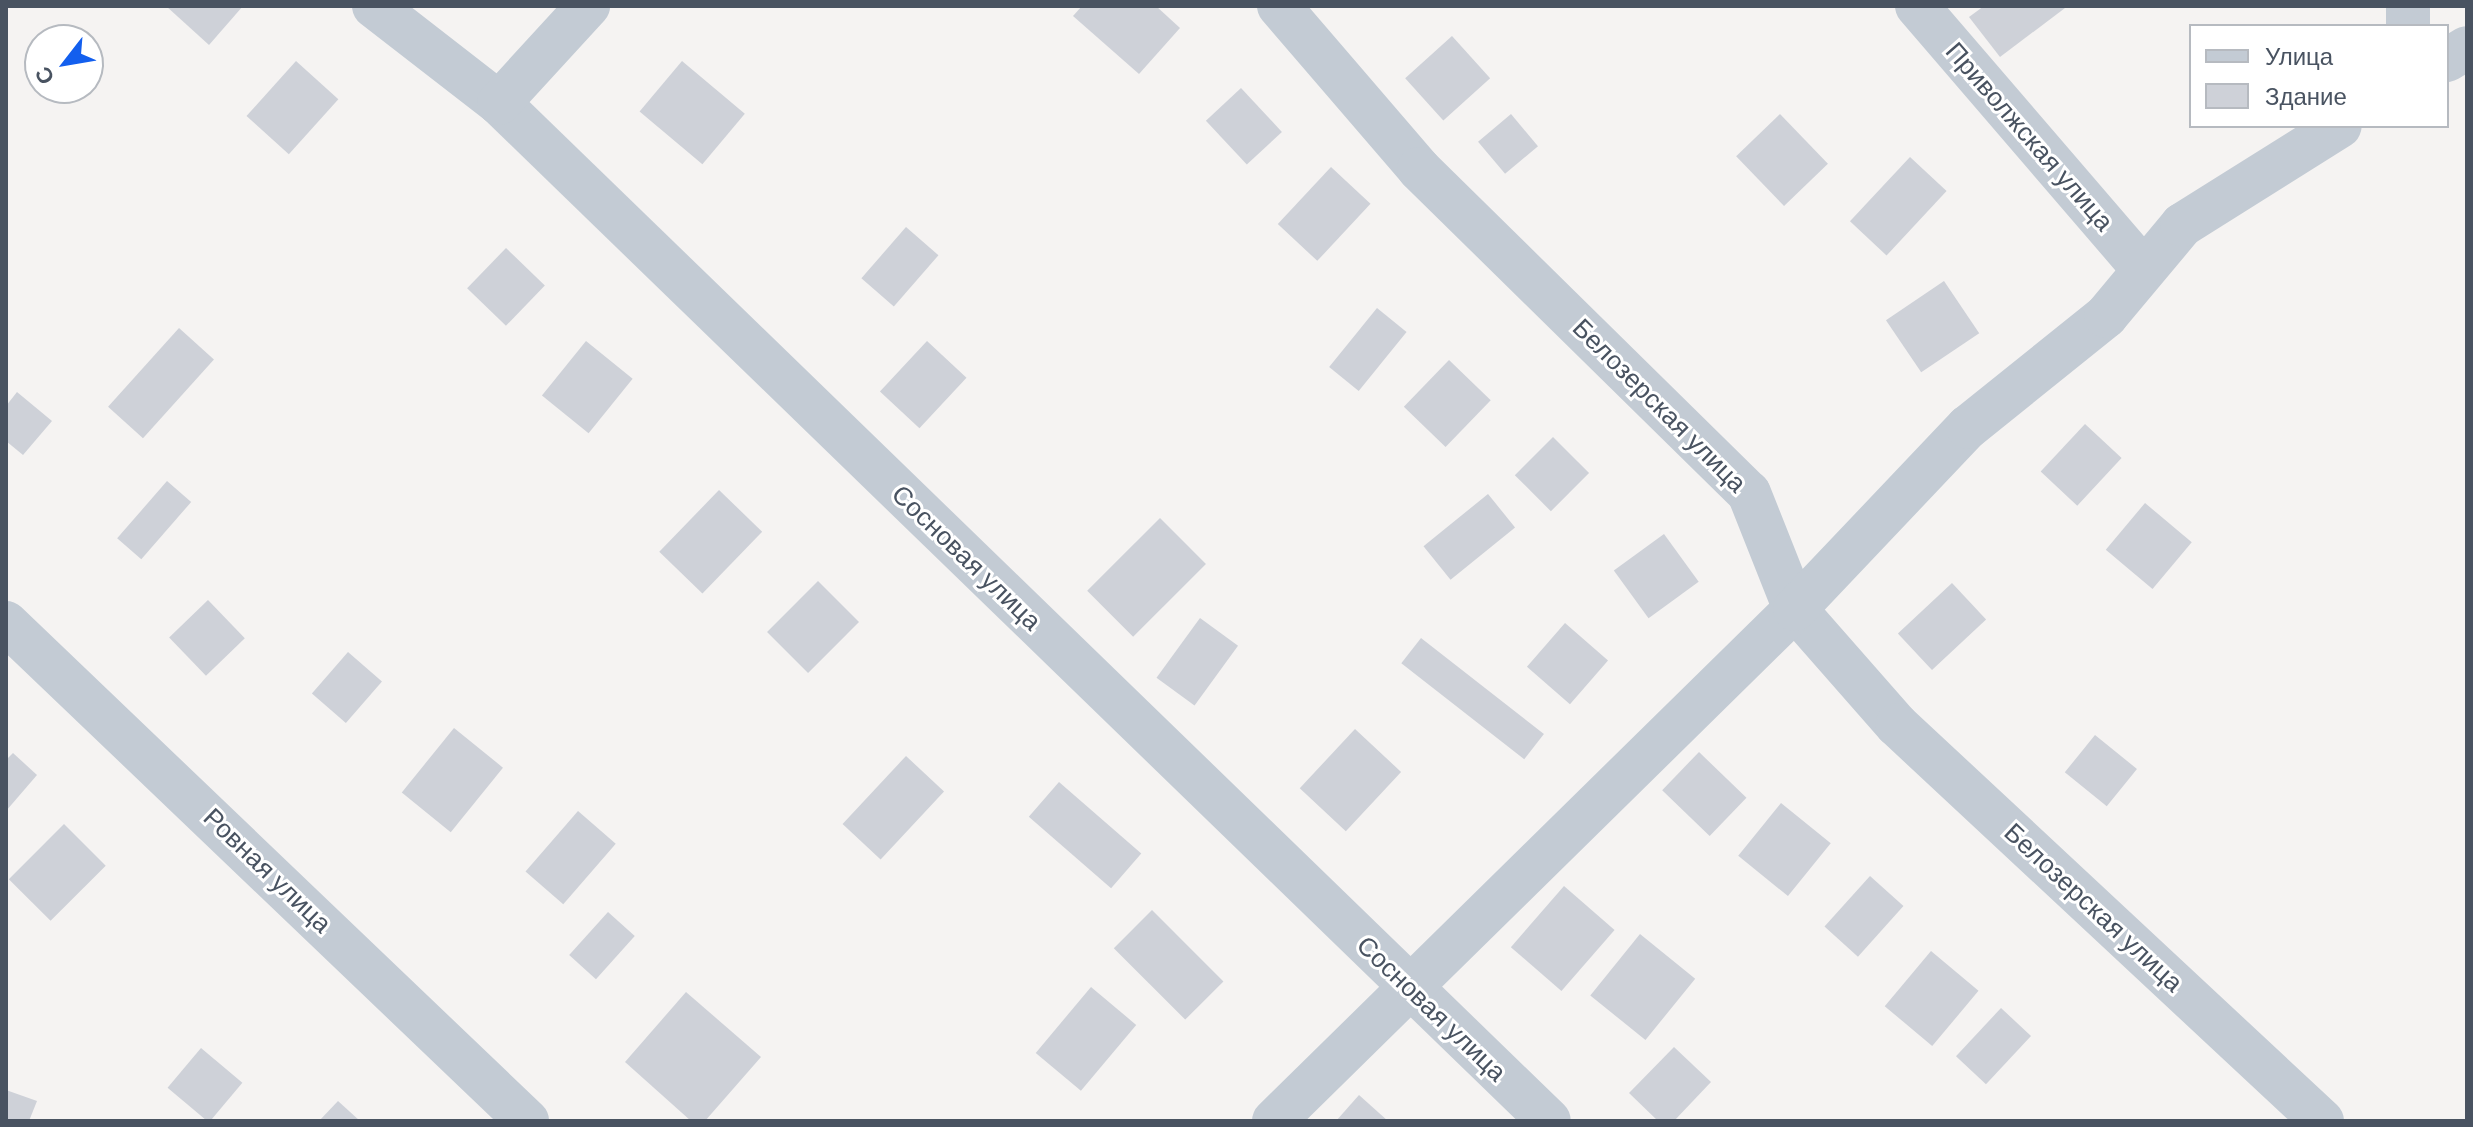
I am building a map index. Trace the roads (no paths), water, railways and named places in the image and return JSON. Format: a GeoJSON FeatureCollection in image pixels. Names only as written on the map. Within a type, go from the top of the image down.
{"type":"FeatureCollection","features":[{"type":"Feature","properties":{"kind":"street","name":"Сосновая улица"},"geometry":{"type":"LineString","coordinates":[[374,6],[499,103],[1549,1121]]}},
{"type":"Feature","properties":{"kind":"street"},"geometry":{"type":"LineString","coordinates":[[499,103],[588,6]]}},
{"type":"Feature","properties":{"kind":"street","name":"Белозерская улица"},"geometry":{"type":"LineString","coordinates":[[1279,6],[1419,169],[1749,493],[1795,609],[1897,725],[2322,1121]]}},
{"type":"Feature","properties":{"kind":"street","name":"Приволжская улица"},"geometry":{"type":"LineString","coordinates":[[1917,6],[2142,268]]}},
{"type":"Feature","properties":{"kind":"street"},"geometry":{"type":"LineString","coordinates":[[2449,59],[2467,48]]}},
{"type":"Feature","properties":{"kind":"street"},"geometry":{"type":"LineString","coordinates":[[1274,1121],[1407,986],[1795,609],[1968,427],[2106,316],[2142,268],[2182,225],[2337,128]]}},
{"type":"Feature","properties":{"kind":"street","name":"Ровная улица"},"geometry":{"type":"LineString","coordinates":[[6,623],[527,1121]]}}]}
